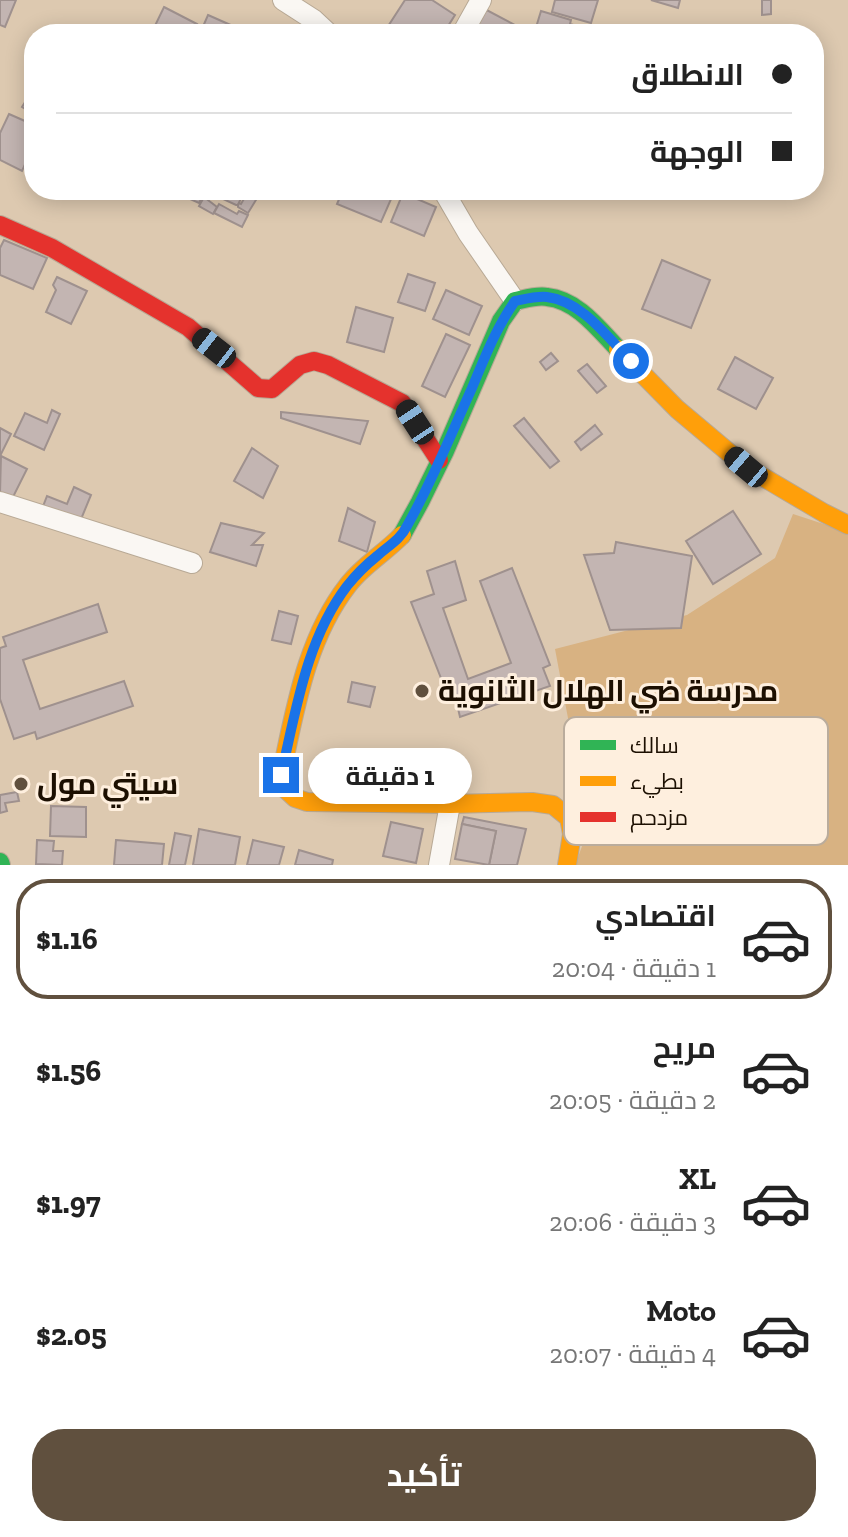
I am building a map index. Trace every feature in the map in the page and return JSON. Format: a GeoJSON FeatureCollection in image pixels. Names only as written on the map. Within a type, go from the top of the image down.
{"type":"FeatureCollection","features":[{"type":"Feature","properties":{"kind":"street"},"geometry":{"type":"LineString","coordinates":[[283,0],[318,24]]}},
{"type":"Feature","properties":{"kind":"street"},"geometry":{"type":"LineString","coordinates":[[468,24],[481,0]]}},
{"type":"Feature","properties":{"kind":"street"},"geometry":{"type":"LineString","coordinates":[[449,200],[515,301]]}},
{"type":"Feature","properties":{"kind":"street"},"geometry":{"type":"LineString","coordinates":[[0,225],[52,248],[188,327],[258,388],[272,389],[300,365],[314,361],[328,365],[402,403],[439,460]]}},
{"type":"Feature","properties":{"kind":"street"},"geometry":{"type":"LineString","coordinates":[[564,814],[553,805],[532,802],[307,802],[295,798],[281,785],[303,679],[323,628],[349,585],[406,530],[501,321],[515,301],[545,296],[570,303],[677,409],[746,467],[848,525]]}},
{"type":"Feature","properties":{"kind":"street"},"geometry":{"type":"LineString","coordinates":[[0,502],[192,563]]}},
{"type":"Feature","properties":{"kind":"street"},"geometry":{"type":"LineString","coordinates":[[439,865],[450,804]]}},
{"type":"Feature","properties":{"kind":"street"},"geometry":{"type":"LineString","coordinates":[[567,865],[570,845]]}},
{"type":"Feature","properties":{"kind":"shaded area"},"geometry":{"type":"Polygon","coordinates":[[[793,514],[848,532],[848,865],[575,865],[582,845],[828,845],[828,717],[568,717],[555,649],[687,615],[775,558],[793,514]]]}},
{"type":"Feature","properties":{"kind":"building"},"geometry":{"type":"Polygon","coordinates":[[[0,0],[16,0],[5,27],[0,25],[0,0]]]}},
{"type":"Feature","properties":{"kind":"building"},"geometry":{"type":"Polygon","coordinates":[[[405,0],[432,0],[455,15],[449,24],[389,24],[405,0]]]}},
{"type":"Feature","properties":{"kind":"building"},"geometry":{"type":"Polygon","coordinates":[[[555,0],[598,0],[591,23],[552,12],[555,0]]]}},
{"type":"Feature","properties":{"kind":"building"},"geometry":{"type":"Polygon","coordinates":[[[651,0],[680,0],[678,8],[651,0]]]}},
{"type":"Feature","properties":{"kind":"building"},"geometry":{"type":"Polygon","coordinates":[[[762,0],[771,0],[771,14],[762,15],[762,0]]]}},
{"type":"Feature","properties":{"kind":"building"},"geometry":{"type":"Polygon","coordinates":[[[479,6],[513,24],[469,24],[479,6]]]}},
{"type":"Feature","properties":{"kind":"building"},"geometry":{"type":"Polygon","coordinates":[[[164,7],[197,24],[156,24],[164,7]]]}},
{"type":"Feature","properties":{"kind":"building"},"geometry":{"type":"Polygon","coordinates":[[[541,11],[571,20],[570,24],[537,24],[541,11]]]}},
{"type":"Feature","properties":{"kind":"building"},"geometry":{"type":"Polygon","coordinates":[[[208,15],[228,24],[204,24],[208,15]]]}},
{"type":"Feature","properties":{"kind":"building"},"geometry":{"type":"Polygon","coordinates":[[[9,114],[24,121],[22,171],[0,160],[0,133],[9,114]]]}},
{"type":"Feature","properties":{"kind":"building"},"geometry":{"type":"Polygon","coordinates":[[[202,200],[208,200],[217,207],[213,214],[199,206],[202,200]]]}},
{"type":"Feature","properties":{"kind":"building"},"geometry":{"type":"Polygon","coordinates":[[[225,200],[240,200],[236,205],[225,200]]]}},
{"type":"Feature","properties":{"kind":"building"},"geometry":{"type":"Polygon","coordinates":[[[243,200],[256,200],[248,213],[238,207],[243,200]]]}},
{"type":"Feature","properties":{"kind":"building"},"geometry":{"type":"Polygon","coordinates":[[[339,200],[391,200],[381,222],[337,204],[339,200]]]}},
{"type":"Feature","properties":{"kind":"building"},"geometry":{"type":"Polygon","coordinates":[[[400,200],[420,200],[436,207],[424,236],[391,222],[400,200]]]}},
{"type":"Feature","properties":{"kind":"building"},"geometry":{"type":"Polygon","coordinates":[[[219,204],[237,214],[239,211],[248,215],[242,227],[214,213],[219,204]]]}},
{"type":"Feature","properties":{"kind":"building"},"geometry":{"type":"Polygon","coordinates":[[[4,240],[47,258],[33,289],[0,275],[0,248],[4,240]]]}},
{"type":"Feature","properties":{"kind":"building"},"geometry":{"type":"Polygon","coordinates":[[[662,260],[710,280],[691,328],[642,309],[662,260]]]}},
{"type":"Feature","properties":{"kind":"building"},"geometry":{"type":"Polygon","coordinates":[[[408,274],[435,283],[425,311],[398,302],[408,274]]]}},
{"type":"Feature","properties":{"kind":"building"},"geometry":{"type":"Polygon","coordinates":[[[57,277],[87,291],[71,324],[46,312],[56,290],[53,285],[57,277]]]}},
{"type":"Feature","properties":{"kind":"building"},"geometry":{"type":"Polygon","coordinates":[[[446,290],[482,306],[469,335],[433,319],[446,290]]]}},
{"type":"Feature","properties":{"kind":"building"},"geometry":{"type":"Polygon","coordinates":[[[356,307],[393,318],[384,352],[347,342],[356,307]]]}},
{"type":"Feature","properties":{"kind":"building"},"geometry":{"type":"Polygon","coordinates":[[[446,334],[470,345],[445,397],[422,386],[446,334]]]}},
{"type":"Feature","properties":{"kind":"building"},"geometry":{"type":"Polygon","coordinates":[[[551,353],[558,361],[546,370],[540,362],[551,353]]]}},
{"type":"Feature","properties":{"kind":"building"},"geometry":{"type":"Polygon","coordinates":[[[735,357],[773,378],[756,409],[718,389],[735,357]]]}},
{"type":"Feature","properties":{"kind":"building"},"geometry":{"type":"Polygon","coordinates":[[[587,364],[606,386],[597,393],[578,371],[587,364]]]}},
{"type":"Feature","properties":{"kind":"building"},"geometry":{"type":"Polygon","coordinates":[[[52,410],[60,414],[44,450],[14,436],[25,413],[47,423],[52,410]]]}},
{"type":"Feature","properties":{"kind":"building"},"geometry":{"type":"Polygon","coordinates":[[[281,412],[368,421],[360,444],[281,418],[281,412]]]}},
{"type":"Feature","properties":{"kind":"building"},"geometry":{"type":"Polygon","coordinates":[[[524,418],[559,461],[550,468],[514,426],[524,418]]]}},
{"type":"Feature","properties":{"kind":"building"},"geometry":{"type":"Polygon","coordinates":[[[595,425],[602,434],[581,450],[575,442],[595,425]]]}},
{"type":"Feature","properties":{"kind":"building"},"geometry":{"type":"Polygon","coordinates":[[[0,428],[11,434],[0,456],[0,428]]]}},
{"type":"Feature","properties":{"kind":"building"},"geometry":{"type":"Polygon","coordinates":[[[252,448],[278,466],[263,498],[234,481],[252,448]]]}},
{"type":"Feature","properties":{"kind":"building"},"geometry":{"type":"Polygon","coordinates":[[[1,456],[27,469],[12,499],[0,493],[1,456]]]}},
{"type":"Feature","properties":{"kind":"building"},"geometry":{"type":"Polygon","coordinates":[[[74,487],[91,495],[79,524],[42,509],[47,496],[67,504],[74,487]]]}},
{"type":"Feature","properties":{"kind":"building"},"geometry":{"type":"Polygon","coordinates":[[[348,508],[375,522],[367,552],[339,541],[348,508]]]}},
{"type":"Feature","properties":{"kind":"building"},"geometry":{"type":"Polygon","coordinates":[[[733,511],[761,554],[713,584],[686,541],[733,511]]]}},
{"type":"Feature","properties":{"kind":"building"},"geometry":{"type":"Polygon","coordinates":[[[221,523],[264,533],[252,545],[263,545],[256,566],[210,552],[221,523]]]}},
{"type":"Feature","properties":{"kind":"building"},"geometry":{"type":"Polygon","coordinates":[[[616,542],[692,556],[681,628],[610,630],[584,555],[614,553],[616,542]]]}},
{"type":"Feature","properties":{"kind":"building"},"geometry":{"type":"Polygon","coordinates":[[[455,561],[466,600],[443,608],[468,679],[511,663],[480,581],[512,568],[550,665],[543,668],[550,686],[460,717],[456,700],[450,701],[411,602],[434,594],[427,571],[455,561]]]}},
{"type":"Feature","properties":{"kind":"building"},"geometry":{"type":"Polygon","coordinates":[[[98,604],[107,632],[23,660],[40,709],[124,681],[133,706],[37,739],[35,732],[14,739],[0,699],[0,648],[6,646],[3,637],[98,604]]]}},
{"type":"Feature","properties":{"kind":"building"},"geometry":{"type":"Polygon","coordinates":[[[279,611],[298,616],[291,644],[272,640],[279,611]]]}},
{"type":"Feature","properties":{"kind":"building"},"geometry":{"type":"Polygon","coordinates":[[[352,682],[375,687],[370,707],[348,702],[352,682]]]}},
{"type":"Feature","properties":{"kind":"building"},"geometry":{"type":"Polygon","coordinates":[[[17,792],[19,801],[5,803],[7,811],[0,813],[0,795],[17,792]]]}},
{"type":"Feature","properties":{"kind":"building"},"geometry":{"type":"Polygon","coordinates":[[[51,806],[86,807],[86,837],[50,836],[51,806]]]}},
{"type":"Feature","properties":{"kind":"building"},"geometry":{"type":"Polygon","coordinates":[[[464,817],[526,829],[517,865],[489,865],[496,831],[462,824],[464,817]]]}},
{"type":"Feature","properties":{"kind":"building"},"geometry":{"type":"Polygon","coordinates":[[[391,822],[423,829],[416,863],[383,856],[391,822]]]}},
{"type":"Feature","properties":{"kind":"building"},"geometry":{"type":"Polygon","coordinates":[[[462,824],[496,831],[489,865],[455,859],[462,824]]]}},
{"type":"Feature","properties":{"kind":"building"},"geometry":{"type":"Polygon","coordinates":[[[199,829],[240,837],[235,865],[193,865],[199,829]]]}},
{"type":"Feature","properties":{"kind":"building"},"geometry":{"type":"Polygon","coordinates":[[[175,833],[191,836],[185,865],[169,865],[175,833]]]}},
{"type":"Feature","properties":{"kind":"building"},"geometry":{"type":"Polygon","coordinates":[[[37,840],[54,841],[53,851],[63,851],[62,865],[36,864],[37,840]]]}},
{"type":"Feature","properties":{"kind":"building"},"geometry":{"type":"Polygon","coordinates":[[[116,840],[164,844],[162,865],[114,865],[116,840]]]}},
{"type":"Feature","properties":{"kind":"building"},"geometry":{"type":"Polygon","coordinates":[[[253,840],[284,847],[279,865],[247,865],[253,840]]]}},
{"type":"Feature","properties":{"kind":"building"},"geometry":{"type":"Polygon","coordinates":[[[299,850],[333,860],[332,865],[295,865],[299,850]]]}},
{"type":"Feature","properties":{"kind":"traffic: fast"},"geometry":{"type":"LineString","coordinates":[[402,535],[445,451],[501,321],[515,301],[543,297],[568,303],[586,316],[618,349]]}},
{"type":"Feature","properties":{"kind":"traffic: slow"},"geometry":{"type":"LineString","coordinates":[[618,349],[677,409],[746,467],[848,525]]}},
{"type":"Feature","properties":{"kind":"traffic: slow"},"geometry":{"type":"LineString","coordinates":[[402,535],[354,578],[322,628],[297,701],[281,785],[295,798],[307,802],[532,802],[553,805],[564,814]]}},
{"type":"Feature","properties":{"kind":"traffic: slow"},"geometry":{"type":"LineString","coordinates":[[567,865],[570,845]]}},
{"type":"Feature","properties":{"kind":"traffic: jam"},"geometry":{"type":"LineString","coordinates":[[0,225],[52,248],[188,327],[258,388],[272,389],[300,365],[314,361],[328,365],[402,403],[439,460]]}},
{"type":"Feature","properties":{"kind":"place","name":"مدرسة ضي الهلال الثانوية"},"geometry":{"type":"Point","coordinates":[422,691]}},
{"type":"Feature","properties":{"kind":"place","name":"سيتي مول"},"geometry":{"type":"Point","coordinates":[21,784]}},
{"type":"Feature","properties":{"kind":"route"},"geometry":{"type":"LineString","coordinates":[[281,775],[303,679],[317,641],[349,585],[406,530],[501,321],[515,301],[545,296],[570,303],[631,361]]}}]}
